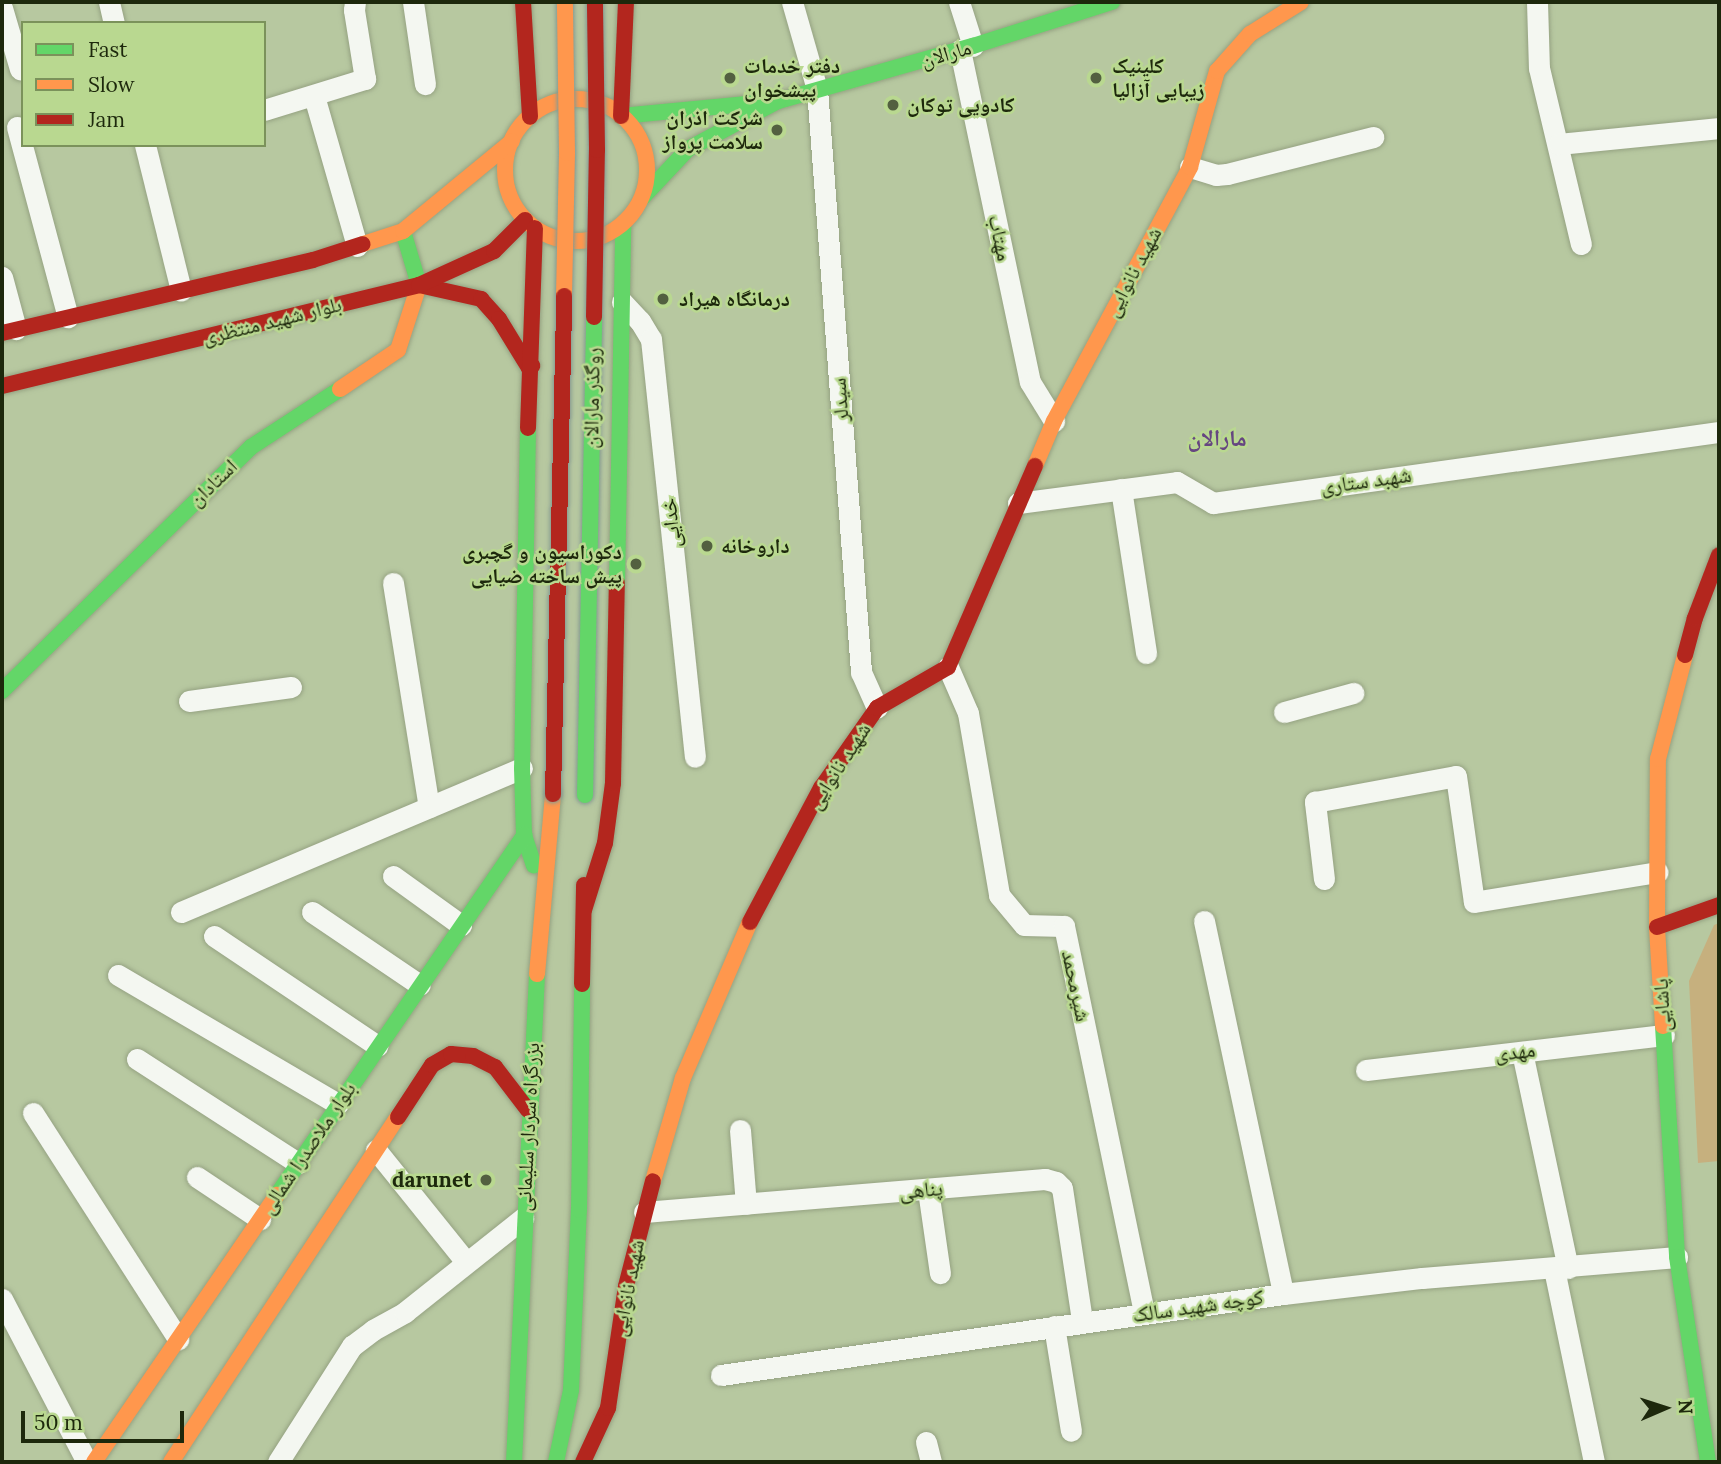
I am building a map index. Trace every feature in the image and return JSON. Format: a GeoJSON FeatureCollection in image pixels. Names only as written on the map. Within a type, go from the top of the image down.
{"type":"FeatureCollection","features":[{"type":"Feature","properties":{"kind":"main road"},"geometry":{"type":"LineString","coordinates":[[523,2],[530,117]]}},
{"type":"Feature","properties":{"kind":"main road","name":"روگذر مارالان"},"geometry":{"type":"LineString","coordinates":[[553,793],[567,153],[565,2]]}},
{"type":"Feature","properties":{"kind":"main road"},"geometry":{"type":"LineString","coordinates":[[545,3],[569,6],[589,2]]}},
{"type":"Feature","properties":{"kind":"main road","name":"روگذر مارالان"},"geometry":{"type":"LineString","coordinates":[[585,801],[597,150],[595,2]]}},
{"type":"Feature","properties":{"kind":"main road"},"geometry":{"type":"LineString","coordinates":[[621,116],[626,2]]}},
{"type":"Feature","properties":{"kind":"main road","name":"مارالان"},"geometry":{"type":"LineString","coordinates":[[778,101],[967,48],[1112,2]]}},
{"type":"Feature","properties":{"kind":"main road","name":"شهید نانوایی"},"geometry":{"type":"LineString","coordinates":[[583,1462],[608,1408],[626,1286],[643,1212],[683,1078],[746,930],[821,788],[877,708],[948,667],[1054,421],[1190,167],[1217,71],[1250,34],[1301,2]]}},
{"type":"Feature","properties":{"kind":"main road"},"geometry":{"type":"LineString","coordinates":[[9,331],[41,330],[68,317],[313,260],[402,232],[512,141],[530,117],[549,105],[571,99],[593,101],[621,116],[640,139],[646,159],[647,179],[642,198]]}},
{"type":"Feature","properties":{"kind":"main road"},"geometry":{"type":"LineString","coordinates":[[621,116],[778,101]]}},
{"type":"Feature","properties":{"kind":"main road"},"geometry":{"type":"LineString","coordinates":[[512,141],[506,162],[506,183],[513,203],[530,224],[556,239],[580,242],[603,236],[623,224],[642,198],[688,149],[778,101]]}},
{"type":"Feature","properties":{"kind":"main road"},"geometry":{"type":"LineString","coordinates":[[530,224],[522,768],[524,835],[542,891]]}},
{"type":"Feature","properties":{"kind":"main road","name":"بلوار شهید منتظری"},"geometry":{"type":"LineString","coordinates":[[2,386],[49,369],[419,285],[494,251],[530,224]]}},
{"type":"Feature","properties":{"kind":"main road"},"geometry":{"type":"LineString","coordinates":[[584,910],[605,843],[613,783],[623,224]]}},
{"type":"Feature","properties":{"kind":"main road"},"geometry":{"type":"LineString","coordinates":[[402,232],[419,285],[481,299],[499,320],[529,368]]}},
{"type":"Feature","properties":{"kind":"main road","name":"استادان"},"geometry":{"type":"LineString","coordinates":[[2,691],[251,447],[398,350],[419,285]]}},
{"type":"Feature","properties":{"kind":"main road"},"geometry":{"type":"LineString","coordinates":[[529,368],[541,358],[568,354],[594,360],[620,376]]}},
{"type":"Feature","properties":{"kind":"main road","name":"پاشایی"},"geometry":{"type":"LineString","coordinates":[[1708,1462],[1677,1257],[1657,927],[1658,760],[1695,618],[1719,555]]}},
{"type":"Feature","properties":{"kind":"main road","name":"بزرگراه سردار سلیمانی"},"geometry":{"type":"LineString","coordinates":[[514,1462],[528,1110],[542,891],[553,793]]}},
{"type":"Feature","properties":{"kind":"main road","name":"بلوار ملاصدرا شمالی"},"geometry":{"type":"LineString","coordinates":[[94,1462],[524,835]]}},
{"type":"Feature","properties":{"kind":"main road"},"geometry":{"type":"LineString","coordinates":[[572,1462],[571,1390],[579,1210],[585,846]]}},
{"type":"Feature","properties":{"kind":"main road"},"geometry":{"type":"LineString","coordinates":[[1657,927],[1719,905]]}},
{"type":"Feature","properties":{"kind":"main road"},"geometry":{"type":"LineString","coordinates":[[171,1462],[432,1065],[452,1054],[473,1056],[495,1068],[528,1110]]}},
{"type":"Feature","properties":{"kind":"main road"},"geometry":{"type":"LineString","coordinates":[[499,1437],[515,1387]]}},
{"type":"Feature","properties":{"kind":"main road"},"geometry":{"type":"LineString","coordinates":[[556,1462],[571,1390]]}},
{"type":"Feature","properties":{"kind":"street"},"geometry":{"type":"LineString","coordinates":[[108,2],[113,21]]}},
{"type":"Feature","properties":{"kind":"street"},"geometry":{"type":"LineString","coordinates":[[266,109],[365,79],[355,2]]}},
{"type":"Feature","properties":{"kind":"street"},"geometry":{"type":"LineString","coordinates":[[412,2],[425,84]]}},
{"type":"Feature","properties":{"kind":"street","name":"سیدلر"},"geometry":{"type":"LineString","coordinates":[[792,2],[817,89],[861,672],[877,708]]}},
{"type":"Feature","properties":{"kind":"street","name":"مهتاب"},"geometry":{"type":"LineString","coordinates":[[960,2],[1030,382],[1054,421]]}},
{"type":"Feature","properties":{"kind":"street"},"geometry":{"type":"LineString","coordinates":[[1537,2],[1539,68],[1581,244]]}},
{"type":"Feature","properties":{"kind":"street"},"geometry":{"type":"LineString","coordinates":[[2,8],[20,69]]}},
{"type":"Feature","properties":{"kind":"street"},"geometry":{"type":"LineString","coordinates":[[314,96],[357,246]]}},
{"type":"Feature","properties":{"kind":"street"},"geometry":{"type":"LineString","coordinates":[[17,127],[21,142]]}},
{"type":"Feature","properties":{"kind":"street"},"geometry":{"type":"LineString","coordinates":[[1559,144],[1719,128]]}},
{"type":"Feature","properties":{"kind":"street"},"geometry":{"type":"LineString","coordinates":[[1190,167],[1216,175],[1227,174],[1373,137]]}},
{"type":"Feature","properties":{"kind":"street"},"geometry":{"type":"LineString","coordinates":[[22,147],[68,317]]}},
{"type":"Feature","properties":{"kind":"street"},"geometry":{"type":"LineString","coordinates":[[145,147],[181,291]]}},
{"type":"Feature","properties":{"kind":"street"},"geometry":{"type":"LineString","coordinates":[[2,277],[9,331]]}},
{"type":"Feature","properties":{"kind":"street","name":"خدایی"},"geometry":{"type":"LineString","coordinates":[[620,300],[640,321],[651,339],[695,757]]}},
{"type":"Feature","properties":{"kind":"street","name":"شهبد ستاری"},"geometry":{"type":"LineString","coordinates":[[1018,503],[1177,482],[1213,503],[1719,432]]}},
{"type":"Feature","properties":{"kind":"street"},"geometry":{"type":"LineString","coordinates":[[1121,489],[1146,653]]}},
{"type":"Feature","properties":{"kind":"street"},"geometry":{"type":"LineString","coordinates":[[393,583],[429,807]]}},
{"type":"Feature","properties":{"kind":"street","name":"شیرمحمد"},"geometry":{"type":"LineString","coordinates":[[948,667],[968,713],[999,895],[1024,925],[1064,926],[1144,1313]]}},
{"type":"Feature","properties":{"kind":"street"},"geometry":{"type":"LineString","coordinates":[[189,701],[291,687]]}},
{"type":"Feature","properties":{"kind":"street"},"geometry":{"type":"LineString","coordinates":[[1284,712],[1353,693]]}},
{"type":"Feature","properties":{"kind":"street"},"geometry":{"type":"LineString","coordinates":[[181,912],[522,768]]}},
{"type":"Feature","properties":{"kind":"street"},"geometry":{"type":"LineString","coordinates":[[1324,879],[1315,802],[1456,776],[1474,901],[1658,872]]}},
{"type":"Feature","properties":{"kind":"street"},"geometry":{"type":"LineString","coordinates":[[393,876],[461,925]]}},
{"type":"Feature","properties":{"kind":"street"},"geometry":{"type":"LineString","coordinates":[[312,912],[419,985]]}},
{"type":"Feature","properties":{"kind":"street"},"geometry":{"type":"LineString","coordinates":[[1204,920],[1283,1294]]}},
{"type":"Feature","properties":{"kind":"street"},"geometry":{"type":"LineString","coordinates":[[214,936],[378,1046]]}},
{"type":"Feature","properties":{"kind":"street"},"geometry":{"type":"LineString","coordinates":[[118,975],[338,1104]]}},
{"type":"Feature","properties":{"kind":"street","name":"مهدی"},"geometry":{"type":"LineString","coordinates":[[1366,1070],[1664,1035]]}},
{"type":"Feature","properties":{"kind":"street"},"geometry":{"type":"LineString","coordinates":[[1522,1052],[1594,1462]]}},
{"type":"Feature","properties":{"kind":"street"},"geometry":{"type":"LineString","coordinates":[[137,1059],[298,1163]]}},
{"type":"Feature","properties":{"kind":"street"},"geometry":{"type":"LineString","coordinates":[[33,1113],[178,1339]]}},
{"type":"Feature","properties":{"kind":"street"},"geometry":{"type":"LineString","coordinates":[[740,1130],[746,1204]]}},
{"type":"Feature","properties":{"kind":"street"},"geometry":{"type":"LineString","coordinates":[[376,1150],[466,1262]]}},
{"type":"Feature","properties":{"kind":"street"},"geometry":{"type":"LineString","coordinates":[[197,1177],[260,1219]]}},
{"type":"Feature","properties":{"kind":"street","name":"پناهی"},"geometry":{"type":"LineString","coordinates":[[643,1212],[1045,1179],[1056,1182],[1062,1188],[1082,1321]]}},
{"type":"Feature","properties":{"kind":"street"},"geometry":{"type":"LineString","coordinates":[[928,1189],[940,1273]]}},
{"type":"Feature","properties":{"kind":"street"},"geometry":{"type":"LineString","coordinates":[[278,1462],[352,1346],[373,1330],[405,1312],[523,1218]]}},
{"type":"Feature","properties":{"kind":"street","name":"کوچه شهید سالک"},"geometry":{"type":"LineString","coordinates":[[721,1375],[1283,1294],[1422,1278],[1561,1269],[1677,1257]]}},
{"type":"Feature","properties":{"kind":"street"},"geometry":{"type":"LineString","coordinates":[[2,1298],[9,1329],[87,1462]]}},
{"type":"Feature","properties":{"kind":"street"},"geometry":{"type":"LineString","coordinates":[[1054,1326],[1071,1431]]}},
{"type":"Feature","properties":{"kind":"shaded area"},"geometry":{"type":"Polygon","coordinates":[[[1719,923],[1719,1161],[1698,1163],[1689,981],[1714,925],[1719,923]]]}},
{"type":"Feature","properties":{"kind":"traffic: fast"},"geometry":{"type":"LineString","coordinates":[[778,101],[973,46],[1112,2]]}},
{"type":"Feature","properties":{"kind":"traffic: fast"},"geometry":{"type":"LineString","coordinates":[[621,116],[778,101],[688,149],[642,198]]}},
{"type":"Feature","properties":{"kind":"traffic: fast"},"geometry":{"type":"LineString","coordinates":[[617,583],[623,224]]}},
{"type":"Feature","properties":{"kind":"traffic: fast"},"geometry":{"type":"LineString","coordinates":[[403,231],[419,285]]}},
{"type":"Feature","properties":{"kind":"traffic: fast"},"geometry":{"type":"LineString","coordinates":[[585,795],[594,317]]}},
{"type":"Feature","properties":{"kind":"traffic: fast"},"geometry":{"type":"LineString","coordinates":[[2,691],[251,447],[340,389]]}},
{"type":"Feature","properties":{"kind":"traffic: fast"},"geometry":{"type":"LineString","coordinates":[[528,428],[522,768],[524,835],[534,865]]}},
{"type":"Feature","properties":{"kind":"traffic: fast"},"geometry":{"type":"LineString","coordinates":[[277,1195],[524,835]]}},
{"type":"Feature","properties":{"kind":"traffic: fast"},"geometry":{"type":"LineString","coordinates":[[514,1462],[537,974]]}},
{"type":"Feature","properties":{"kind":"traffic: fast"},"geometry":{"type":"LineString","coordinates":[[556,1462],[571,1390],[579,1210],[582,984]]}},
{"type":"Feature","properties":{"kind":"traffic: fast"},"geometry":{"type":"LineString","coordinates":[[1663,1026],[1677,1257],[1708,1462]]}},
{"type":"Feature","properties":{"kind":"traffic: slow"},"geometry":{"type":"LineString","coordinates":[[564,296],[567,153],[565,2]]}},
{"type":"Feature","properties":{"kind":"traffic: slow"},"geometry":{"type":"LineString","coordinates":[[1035,466],[1054,421],[1190,167],[1217,71],[1250,34],[1301,2]]}},
{"type":"Feature","properties":{"kind":"traffic: slow"},"geometry":{"type":"LineString","coordinates":[[576,99],[603,105],[626,120],[641,143],[647,170],[641,197],[626,220],[603,235],[576,241],[549,235],[526,220],[511,197],[505,170],[511,143],[526,120],[549,105],[576,99]]}},
{"type":"Feature","properties":{"kind":"traffic: slow"},"geometry":{"type":"LineString","coordinates":[[363,244],[403,231],[512,141]]}},
{"type":"Feature","properties":{"kind":"traffic: slow"},"geometry":{"type":"LineString","coordinates":[[340,389],[398,350],[419,285]]}},
{"type":"Feature","properties":{"kind":"traffic: slow"},"geometry":{"type":"LineString","coordinates":[[1663,1026],[1657,927],[1658,759],[1685,655]]}},
{"type":"Feature","properties":{"kind":"traffic: slow"},"geometry":{"type":"LineString","coordinates":[[537,974],[553,794]]}},
{"type":"Feature","properties":{"kind":"traffic: slow"},"geometry":{"type":"LineString","coordinates":[[653,1181],[683,1078],[750,922]]}},
{"type":"Feature","properties":{"kind":"traffic: slow"},"geometry":{"type":"LineString","coordinates":[[171,1462],[398,1117]]}},
{"type":"Feature","properties":{"kind":"traffic: slow"},"geometry":{"type":"LineString","coordinates":[[94,1462],[277,1195]]}},
{"type":"Feature","properties":{"kind":"traffic: jam"},"geometry":{"type":"LineString","coordinates":[[523,2],[530,117]]}},
{"type":"Feature","properties":{"kind":"traffic: jam"},"geometry":{"type":"LineString","coordinates":[[594,317],[597,150],[595,2]]}},
{"type":"Feature","properties":{"kind":"traffic: jam"},"geometry":{"type":"LineString","coordinates":[[621,116],[626,2]]}},
{"type":"Feature","properties":{"kind":"traffic: jam"},"geometry":{"type":"LineString","coordinates":[[2,386],[419,285],[494,251],[525,220]]}},
{"type":"Feature","properties":{"kind":"traffic: jam"},"geometry":{"type":"LineString","coordinates":[[528,428],[535,228]]}},
{"type":"Feature","properties":{"kind":"traffic: jam"},"geometry":{"type":"LineString","coordinates":[[2,333],[313,260],[363,244]]}},
{"type":"Feature","properties":{"kind":"traffic: jam"},"geometry":{"type":"LineString","coordinates":[[419,285],[481,299],[499,319],[529,368],[532,366]]}},
{"type":"Feature","properties":{"kind":"traffic: jam"},"geometry":{"type":"LineString","coordinates":[[553,794],[564,296]]}},
{"type":"Feature","properties":{"kind":"traffic: jam"},"geometry":{"type":"LineString","coordinates":[[750,922],[821,788],[877,708],[948,667],[1035,466]]}},
{"type":"Feature","properties":{"kind":"traffic: jam"},"geometry":{"type":"LineString","coordinates":[[1685,655],[1695,618],[1719,555]]}},
{"type":"Feature","properties":{"kind":"traffic: jam"},"geometry":{"type":"LineString","coordinates":[[584,910],[605,843],[613,783],[617,583]]}},
{"type":"Feature","properties":{"kind":"traffic: jam"},"geometry":{"type":"LineString","coordinates":[[582,984],[584,885]]}},
{"type":"Feature","properties":{"kind":"traffic: jam"},"geometry":{"type":"LineString","coordinates":[[1657,927],[1719,905]]}},
{"type":"Feature","properties":{"kind":"traffic: jam"},"geometry":{"type":"LineString","coordinates":[[398,1117],[432,1065],[451,1054],[473,1056],[495,1067],[528,1110]]}},
{"type":"Feature","properties":{"kind":"traffic: jam"},"geometry":{"type":"LineString","coordinates":[[583,1462],[608,1408],[626,1286],[653,1181]]}},
{"type":"Feature","properties":{"kind":"place","name":"دفتر خدمات پیشخوان"},"geometry":{"type":"Point","coordinates":[730,78]}},
{"type":"Feature","properties":{"kind":"place","name":"کلینیک زیبایی آزالیا"},"geometry":{"type":"Point","coordinates":[1096,78]}},
{"type":"Feature","properties":{"kind":"place","name":"کادویی توکان"},"geometry":{"type":"Point","coordinates":[893,105]}},
{"type":"Feature","properties":{"kind":"place","name":"شرکت اذران سلامت پرواز"},"geometry":{"type":"Point","coordinates":[777,130]}},
{"type":"Feature","properties":{"kind":"place","name":"درمانگاه هیراد"},"geometry":{"type":"Point","coordinates":[663,299]}},
{"type":"Feature","properties":{"kind":"place","name":"داروخانه"},"geometry":{"type":"Point","coordinates":[707,546]}},
{"type":"Feature","properties":{"kind":"place","name":"دکوراسیون و گچبری پیش ساخته ضیایی"},"geometry":{"type":"Point","coordinates":[636,564]}},
{"type":"Feature","properties":{"kind":"place","name":"darunet"},"geometry":{"type":"Point","coordinates":[486,1180]}},
{"type":"Feature","properties":{"kind":"district","name":"مارالان"},"geometry":{"type":"Point","coordinates":[1217,438]}}]}
